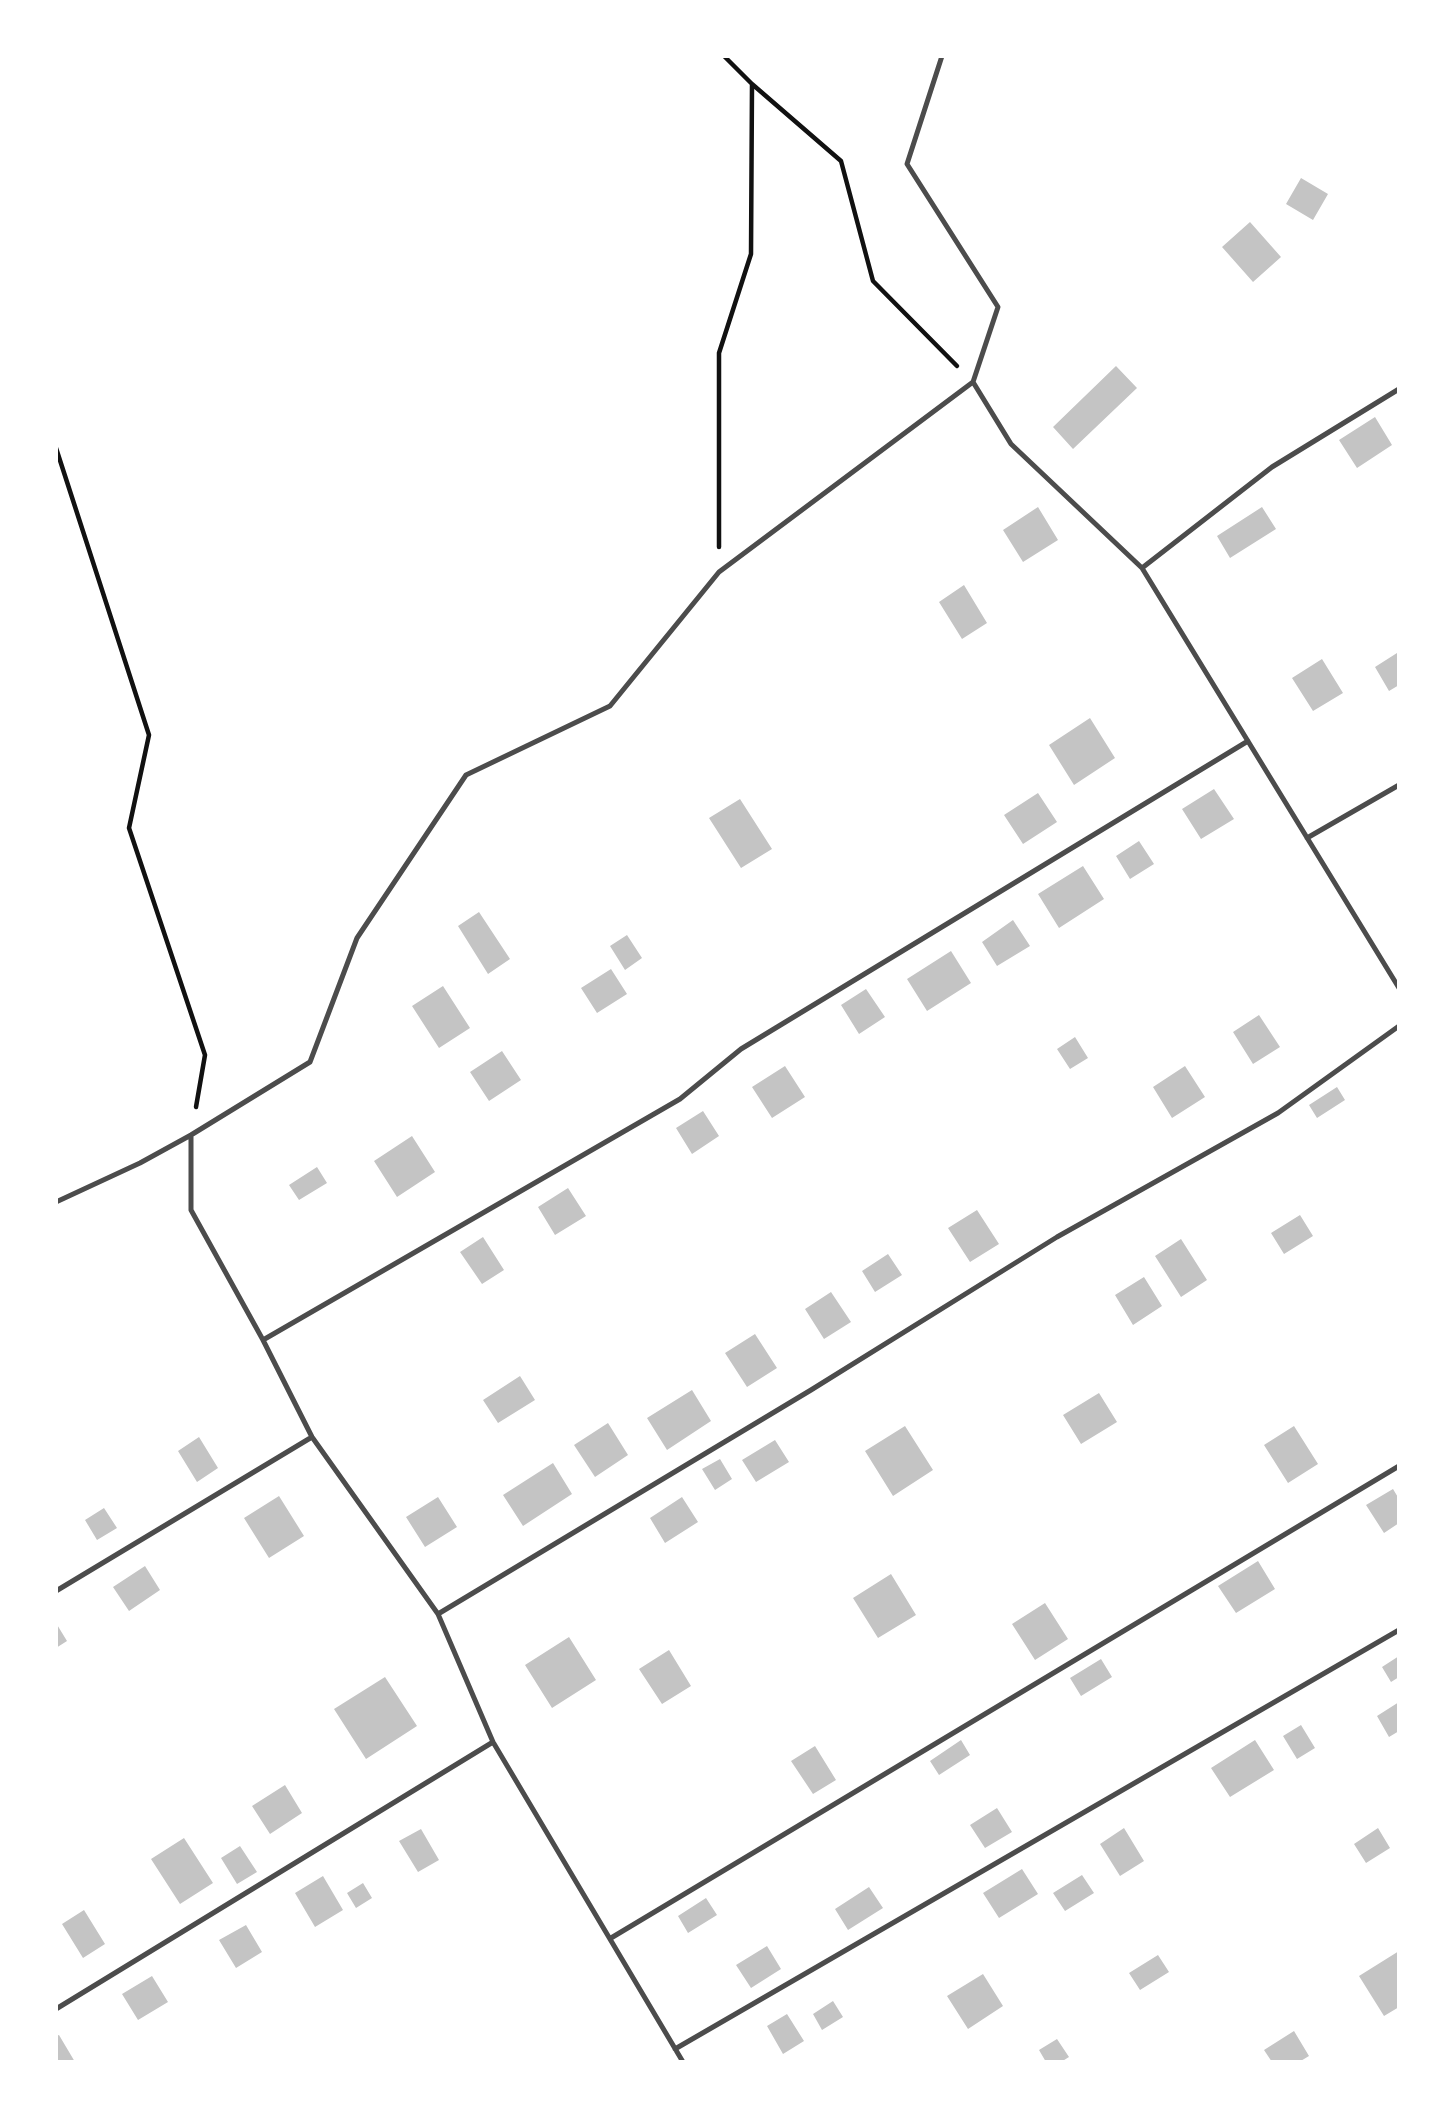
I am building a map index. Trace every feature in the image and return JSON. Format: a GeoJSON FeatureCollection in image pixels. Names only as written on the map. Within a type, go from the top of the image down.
{"type":"FeatureCollection","features":[{"type":"Feature","properties":{"kind":"lane"},"geometry":{"type":"LineString","coordinates":[[56,1202],[140,1163],[191,1135],[310,1062],[357,938],[466,775],[610,706],[719,572],[973,382],[998,307],[907,164],[942,56]]}},
{"type":"Feature","properties":{"kind":"lane"},"geometry":{"type":"LineString","coordinates":[[973,382],[1011,444],[1142,568],[1399,988]]}},
{"type":"Feature","properties":{"kind":"lane"},"geometry":{"type":"LineString","coordinates":[[1142,568],[1272,467],[1399,389]]}},
{"type":"Feature","properties":{"kind":"lane"},"geometry":{"type":"LineString","coordinates":[[263,1340],[680,1099],[741,1049],[1248,741]]}},
{"type":"Feature","properties":{"kind":"lane"},"geometry":{"type":"LineString","coordinates":[[1307,838],[1399,785]]}},
{"type":"Feature","properties":{"kind":"lane"},"geometry":{"type":"LineString","coordinates":[[438,1614],[811,1390],[1057,1237],[1278,1113],[1399,1026]]}},
{"type":"Feature","properties":{"kind":"lane"},"geometry":{"type":"LineString","coordinates":[[191,1135],[191,1210],[263,1340],[312,1437],[438,1614],[493,1742],[683,2062]]}},
{"type":"Feature","properties":{"kind":"lane"},"geometry":{"type":"LineString","coordinates":[[56,1591],[312,1437]]}},
{"type":"Feature","properties":{"kind":"lane"},"geometry":{"type":"LineString","coordinates":[[611,1938],[1399,1466]]}},
{"type":"Feature","properties":{"kind":"lane"},"geometry":{"type":"LineString","coordinates":[[675,2049],[1399,1630]]}},
{"type":"Feature","properties":{"kind":"lane"},"geometry":{"type":"LineString","coordinates":[[56,2009],[493,1742]]}},
{"type":"Feature","properties":{"kind":"path"},"geometry":{"type":"LineString","coordinates":[[723,56],[841,161],[873,281],[973,382]]}},
{"type":"Feature","properties":{"kind":"path"},"geometry":{"type":"LineString","coordinates":[[719,572],[719,353],[751,254],[752,84]]}},
{"type":"Feature","properties":{"kind":"path"},"geometry":{"type":"LineString","coordinates":[[56,448],[149,735],[129,828],[205,1055],[191,1135]]}},
{"type":"Feature","properties":{"kind":"building"},"geometry":{"type":"Polygon","coordinates":[[[1301,178],[1328,194],[1313,220],[1286,204],[1301,178]]]}},
{"type":"Feature","properties":{"kind":"building"},"geometry":{"type":"Polygon","coordinates":[[[1250,222],[1281,257],[1253,282],[1222,247],[1250,222]]]}},
{"type":"Feature","properties":{"kind":"building"},"geometry":{"type":"Polygon","coordinates":[[[1116,366],[1137,388],[1073,449],[1053,427],[1116,366]]]}},
{"type":"Feature","properties":{"kind":"building"},"geometry":{"type":"Polygon","coordinates":[[[1375,417],[1392,445],[1357,468],[1339,440],[1375,417]]]}},
{"type":"Feature","properties":{"kind":"building"},"geometry":{"type":"Polygon","coordinates":[[[1038,507],[1058,540],[1023,562],[1003,530],[1038,507]]]}},
{"type":"Feature","properties":{"kind":"building"},"geometry":{"type":"Polygon","coordinates":[[[1262,507],[1276,529],[1230,558],[1217,536],[1262,507]]]}},
{"type":"Feature","properties":{"kind":"building"},"geometry":{"type":"Polygon","coordinates":[[[964,585],[987,623],[962,639],[939,602],[964,585]]]}},
{"type":"Feature","properties":{"kind":"building"},"geometry":{"type":"Polygon","coordinates":[[[1397,653],[1399,685],[1389,691],[1375,667],[1397,653]]]}},
{"type":"Feature","properties":{"kind":"building"},"geometry":{"type":"Polygon","coordinates":[[[1322,659],[1343,693],[1313,711],[1292,678],[1322,659]]]}},
{"type":"Feature","properties":{"kind":"building"},"geometry":{"type":"Polygon","coordinates":[[[1090,718],[1115,758],[1074,785],[1049,745],[1090,718]]]}},
{"type":"Feature","properties":{"kind":"building"},"geometry":{"type":"Polygon","coordinates":[[[1214,789],[1234,819],[1201,839],[1182,809],[1214,789]]]}},
{"type":"Feature","properties":{"kind":"building"},"geometry":{"type":"Polygon","coordinates":[[[1038,793],[1057,822],[1023,844],[1004,815],[1038,793]]]}},
{"type":"Feature","properties":{"kind":"building"},"geometry":{"type":"Polygon","coordinates":[[[740,799],[772,849],[741,868],[709,818],[740,799]]]}},
{"type":"Feature","properties":{"kind":"building"},"geometry":{"type":"Polygon","coordinates":[[[1139,841],[1154,864],[1130,879],[1116,856],[1139,841]]]}},
{"type":"Feature","properties":{"kind":"building"},"geometry":{"type":"Polygon","coordinates":[[[1083,866],[1104,899],[1059,928],[1038,894],[1083,866]]]}},
{"type":"Feature","properties":{"kind":"building"},"geometry":{"type":"Polygon","coordinates":[[[479,912],[510,959],[488,974],[458,926],[479,912]]]}},
{"type":"Feature","properties":{"kind":"building"},"geometry":{"type":"Polygon","coordinates":[[[1013,920],[1030,946],[997,966],[982,942],[1013,920]]]}},
{"type":"Feature","properties":{"kind":"building"},"geometry":{"type":"Polygon","coordinates":[[[627,935],[642,958],[625,970],[610,946],[627,935]]]}},
{"type":"Feature","properties":{"kind":"building"},"geometry":{"type":"Polygon","coordinates":[[[951,951],[971,983],[927,1011],[907,979],[951,951]]]}},
{"type":"Feature","properties":{"kind":"building"},"geometry":{"type":"Polygon","coordinates":[[[611,969],[627,994],[597,1013],[581,988],[611,969]]]}},
{"type":"Feature","properties":{"kind":"building"},"geometry":{"type":"Polygon","coordinates":[[[443,986],[470,1028],[439,1048],[412,1006],[443,986]]]}},
{"type":"Feature","properties":{"kind":"building"},"geometry":{"type":"Polygon","coordinates":[[[866,989],[885,1017],[859,1034],[841,1005],[866,989]]]}},
{"type":"Feature","properties":{"kind":"building"},"geometry":{"type":"Polygon","coordinates":[[[1259,1015],[1280,1047],[1253,1064],[1233,1032],[1259,1015]]]}},
{"type":"Feature","properties":{"kind":"building"},"geometry":{"type":"Polygon","coordinates":[[[1075,1037],[1088,1058],[1070,1069],[1057,1049],[1075,1037]]]}},
{"type":"Feature","properties":{"kind":"building"},"geometry":{"type":"Polygon","coordinates":[[[502,1051],[521,1080],[489,1101],[470,1072],[502,1051]]]}},
{"type":"Feature","properties":{"kind":"building"},"geometry":{"type":"Polygon","coordinates":[[[785,1066],[805,1097],[772,1118],[752,1087],[785,1066]]]}},
{"type":"Feature","properties":{"kind":"building"},"geometry":{"type":"Polygon","coordinates":[[[1185,1066],[1205,1097],[1172,1118],[1153,1087],[1185,1066]]]}},
{"type":"Feature","properties":{"kind":"building"},"geometry":{"type":"Polygon","coordinates":[[[1337,1087],[1345,1100],[1317,1118],[1309,1105],[1337,1087]]]}},
{"type":"Feature","properties":{"kind":"building"},"geometry":{"type":"Polygon","coordinates":[[[703,1111],[719,1136],[692,1154],[676,1128],[703,1111]]]}},
{"type":"Feature","properties":{"kind":"building"},"geometry":{"type":"Polygon","coordinates":[[[412,1136],[435,1172],[397,1197],[374,1161],[412,1136]]]}},
{"type":"Feature","properties":{"kind":"building"},"geometry":{"type":"Polygon","coordinates":[[[317,1167],[327,1183],[299,1200],[289,1185],[317,1167]]]}},
{"type":"Feature","properties":{"kind":"building"},"geometry":{"type":"Polygon","coordinates":[[[568,1188],[586,1216],[555,1235],[538,1207],[568,1188]]]}},
{"type":"Feature","properties":{"kind":"building"},"geometry":{"type":"Polygon","coordinates":[[[977,1210],[999,1244],[970,1262],[948,1228],[977,1210]]]}},
{"type":"Feature","properties":{"kind":"building"},"geometry":{"type":"Polygon","coordinates":[[[1300,1215],[1313,1236],[1284,1254],[1271,1233],[1300,1215]]]}},
{"type":"Feature","properties":{"kind":"building"},"geometry":{"type":"Polygon","coordinates":[[[483,1237],[504,1270],[482,1284],[460,1252],[483,1237]]]}},
{"type":"Feature","properties":{"kind":"building"},"geometry":{"type":"Polygon","coordinates":[[[1181,1239],[1207,1280],[1181,1297],[1155,1256],[1181,1239]]]}},
{"type":"Feature","properties":{"kind":"building"},"geometry":{"type":"Polygon","coordinates":[[[888,1254],[902,1275],[875,1292],[862,1271],[888,1254]]]}},
{"type":"Feature","properties":{"kind":"building"},"geometry":{"type":"Polygon","coordinates":[[[1144,1277],[1162,1306],[1133,1325],[1115,1295],[1144,1277]]]}},
{"type":"Feature","properties":{"kind":"building"},"geometry":{"type":"Polygon","coordinates":[[[831,1292],[851,1322],[824,1339],[805,1309],[831,1292]]]}},
{"type":"Feature","properties":{"kind":"building"},"geometry":{"type":"Polygon","coordinates":[[[755,1334],[777,1368],[747,1387],[725,1353],[755,1334]]]}},
{"type":"Feature","properties":{"kind":"building"},"geometry":{"type":"Polygon","coordinates":[[[520,1376],[535,1400],[498,1423],[483,1400],[520,1376]]]}},
{"type":"Feature","properties":{"kind":"building"},"geometry":{"type":"Polygon","coordinates":[[[692,1390],[711,1421],[667,1450],[647,1418],[692,1390]]]}},
{"type":"Feature","properties":{"kind":"building"},"geometry":{"type":"Polygon","coordinates":[[[1099,1393],[1117,1422],[1081,1444],[1063,1415],[1099,1393]]]}},
{"type":"Feature","properties":{"kind":"building"},"geometry":{"type":"Polygon","coordinates":[[[608,1423],[628,1455],[595,1477],[574,1445],[608,1423]]]}},
{"type":"Feature","properties":{"kind":"building"},"geometry":{"type":"Polygon","coordinates":[[[905,1426],[933,1470],[893,1496],[865,1451],[905,1426]]]}},
{"type":"Feature","properties":{"kind":"building"},"geometry":{"type":"Polygon","coordinates":[[[1294,1426],[1318,1464],[1288,1483],[1264,1445],[1294,1426]]]}},
{"type":"Feature","properties":{"kind":"building"},"geometry":{"type":"Polygon","coordinates":[[[199,1437],[218,1468],[197,1482],[178,1451],[199,1437]]]}},
{"type":"Feature","properties":{"kind":"building"},"geometry":{"type":"Polygon","coordinates":[[[775,1440],[789,1462],[756,1482],[742,1460],[775,1440]]]}},
{"type":"Feature","properties":{"kind":"building"},"geometry":{"type":"Polygon","coordinates":[[[720,1459],[732,1479],[715,1490],[702,1469],[720,1459]]]}},
{"type":"Feature","properties":{"kind":"building"},"geometry":{"type":"Polygon","coordinates":[[[553,1463],[572,1494],[523,1526],[503,1495],[553,1463]]]}},
{"type":"Feature","properties":{"kind":"building"},"geometry":{"type":"Polygon","coordinates":[[[1393,1489],[1399,1499],[1399,1523],[1384,1533],[1366,1505],[1393,1489]]]}},
{"type":"Feature","properties":{"kind":"building"},"geometry":{"type":"Polygon","coordinates":[[[279,1496],[304,1536],[269,1558],[244,1518],[279,1496]]]}},
{"type":"Feature","properties":{"kind":"building"},"geometry":{"type":"Polygon","coordinates":[[[438,1497],[457,1527],[425,1547],[406,1517],[438,1497]]]}},
{"type":"Feature","properties":{"kind":"building"},"geometry":{"type":"Polygon","coordinates":[[[682,1497],[698,1522],[665,1543],[650,1518],[682,1497]]]}},
{"type":"Feature","properties":{"kind":"building"},"geometry":{"type":"Polygon","coordinates":[[[104,1508],[117,1528],[97,1540],[85,1520],[104,1508]]]}},
{"type":"Feature","properties":{"kind":"building"},"geometry":{"type":"Polygon","coordinates":[[[1258,1561],[1275,1589],[1236,1613],[1218,1586],[1258,1561]]]}},
{"type":"Feature","properties":{"kind":"building"},"geometry":{"type":"Polygon","coordinates":[[[145,1566],[160,1590],[129,1611],[113,1587],[145,1566]]]}},
{"type":"Feature","properties":{"kind":"building"},"geometry":{"type":"Polygon","coordinates":[[[891,1574],[916,1615],[878,1638],[853,1598],[891,1574]]]}},
{"type":"Feature","properties":{"kind":"building"},"geometry":{"type":"Polygon","coordinates":[[[1045,1603],[1068,1639],[1035,1660],[1012,1624],[1045,1603]]]}},
{"type":"Feature","properties":{"kind":"building"},"geometry":{"type":"Polygon","coordinates":[[[56,1623],[67,1641],[56,1648],[56,1623]]]}},
{"type":"Feature","properties":{"kind":"building"},"geometry":{"type":"Polygon","coordinates":[[[569,1637],[596,1680],[552,1708],[525,1665],[569,1637]]]}},
{"type":"Feature","properties":{"kind":"building"},"geometry":{"type":"Polygon","coordinates":[[[669,1650],[691,1686],[662,1704],[639,1669],[669,1650]]]}},
{"type":"Feature","properties":{"kind":"building"},"geometry":{"type":"Polygon","coordinates":[[[1399,1656],[1399,1677],[1391,1682],[1382,1667],[1399,1656]]]}},
{"type":"Feature","properties":{"kind":"building"},"geometry":{"type":"Polygon","coordinates":[[[1101,1659],[1112,1677],[1081,1696],[1070,1678],[1101,1659]]]}},
{"type":"Feature","properties":{"kind":"building"},"geometry":{"type":"Polygon","coordinates":[[[385,1677],[417,1726],[366,1759],[334,1709],[385,1677]]]}},
{"type":"Feature","properties":{"kind":"building"},"geometry":{"type":"Polygon","coordinates":[[[1399,1702],[1399,1731],[1389,1737],[1377,1716],[1399,1702]]]}},
{"type":"Feature","properties":{"kind":"building"},"geometry":{"type":"Polygon","coordinates":[[[1301,1725],[1315,1748],[1297,1759],[1283,1736],[1301,1725]]]}},
{"type":"Feature","properties":{"kind":"building"},"geometry":{"type":"Polygon","coordinates":[[[961,1740],[970,1755],[939,1775],[930,1761],[961,1740]]]}},
{"type":"Feature","properties":{"kind":"building"},"geometry":{"type":"Polygon","coordinates":[[[1255,1740],[1274,1770],[1230,1797],[1211,1768],[1255,1740]]]}},
{"type":"Feature","properties":{"kind":"building"},"geometry":{"type":"Polygon","coordinates":[[[815,1746],[836,1780],[813,1794],[791,1761],[815,1746]]]}},
{"type":"Feature","properties":{"kind":"building"},"geometry":{"type":"Polygon","coordinates":[[[285,1785],[302,1813],[270,1834],[252,1806],[285,1785]]]}},
{"type":"Feature","properties":{"kind":"building"},"geometry":{"type":"Polygon","coordinates":[[[997,1808],[1012,1832],[985,1848],[970,1825],[997,1808]]]}},
{"type":"Feature","properties":{"kind":"building"},"geometry":{"type":"Polygon","coordinates":[[[1124,1828],[1144,1861],[1120,1876],[1100,1844],[1124,1828]]]}},
{"type":"Feature","properties":{"kind":"building"},"geometry":{"type":"Polygon","coordinates":[[[1378,1828],[1390,1848],[1366,1863],[1354,1844],[1378,1828]]]}},
{"type":"Feature","properties":{"kind":"building"},"geometry":{"type":"Polygon","coordinates":[[[421,1829],[439,1860],[418,1872],[399,1841],[421,1829]]]}},
{"type":"Feature","properties":{"kind":"building"},"geometry":{"type":"Polygon","coordinates":[[[184,1838],[213,1883],[180,1904],[151,1859],[184,1838]]]}},
{"type":"Feature","properties":{"kind":"building"},"geometry":{"type":"Polygon","coordinates":[[[240,1846],[257,1872],[237,1884],[221,1858],[240,1846]]]}},
{"type":"Feature","properties":{"kind":"building"},"geometry":{"type":"Polygon","coordinates":[[[1022,1869],[1038,1894],[999,1918],[983,1893],[1022,1869]]]}},
{"type":"Feature","properties":{"kind":"building"},"geometry":{"type":"Polygon","coordinates":[[[1082,1875],[1094,1893],[1065,1911],[1053,1893],[1082,1875]]]}},
{"type":"Feature","properties":{"kind":"building"},"geometry":{"type":"Polygon","coordinates":[[[323,1876],[343,1910],[315,1927],[295,1893],[323,1876]]]}},
{"type":"Feature","properties":{"kind":"building"},"geometry":{"type":"Polygon","coordinates":[[[363,1883],[372,1898],[356,1908],[347,1893],[363,1883]]]}},
{"type":"Feature","properties":{"kind":"building"},"geometry":{"type":"Polygon","coordinates":[[[869,1887],[883,1908],[848,1930],[835,1909],[869,1887]]]}},
{"type":"Feature","properties":{"kind":"building"},"geometry":{"type":"Polygon","coordinates":[[[706,1898],[717,1915],[688,1933],[678,1916],[706,1898]]]}},
{"type":"Feature","properties":{"kind":"building"},"geometry":{"type":"Polygon","coordinates":[[[84,1910],[105,1944],[83,1958],[62,1924],[84,1910]]]}},
{"type":"Feature","properties":{"kind":"building"},"geometry":{"type":"Polygon","coordinates":[[[246,1925],[262,1952],[236,1968],[219,1940],[246,1925]]]}},
{"type":"Feature","properties":{"kind":"building"},"geometry":{"type":"Polygon","coordinates":[[[767,1946],[781,1969],[751,1988],[736,1965],[767,1946]]]}},
{"type":"Feature","properties":{"kind":"building"},"geometry":{"type":"Polygon","coordinates":[[[1399,1951],[1399,2007],[1384,2016],[1359,1976],[1399,1951]]]}},
{"type":"Feature","properties":{"kind":"building"},"geometry":{"type":"Polygon","coordinates":[[[1158,1955],[1169,1972],[1140,1990],[1129,1973],[1158,1955]]]}},
{"type":"Feature","properties":{"kind":"building"},"geometry":{"type":"Polygon","coordinates":[[[983,1974],[1003,2006],[968,2029],[947,1996],[983,1974]]]}},
{"type":"Feature","properties":{"kind":"building"},"geometry":{"type":"Polygon","coordinates":[[[152,1976],[168,2002],[138,2020],[122,1994],[152,1976]]]}},
{"type":"Feature","properties":{"kind":"building"},"geometry":{"type":"Polygon","coordinates":[[[833,2001],[843,2017],[822,2030],[813,2014],[833,2001]]]}},
{"type":"Feature","properties":{"kind":"building"},"geometry":{"type":"Polygon","coordinates":[[[787,2014],[804,2041],[783,2054],[767,2026],[787,2014]]]}},
{"type":"Feature","properties":{"kind":"building"},"geometry":{"type":"Polygon","coordinates":[[[1294,2031],[1309,2056],[1299,2062],[1272,2062],[1264,2050],[1294,2031]]]}},
{"type":"Feature","properties":{"kind":"building"},"geometry":{"type":"Polygon","coordinates":[[[59,2035],[75,2062],[56,2062],[56,2036],[59,2035]]]}},
{"type":"Feature","properties":{"kind":"building"},"geometry":{"type":"Polygon","coordinates":[[[1057,2039],[1069,2057],[1061,2062],[1046,2062],[1039,2050],[1057,2039]]]}}]}
